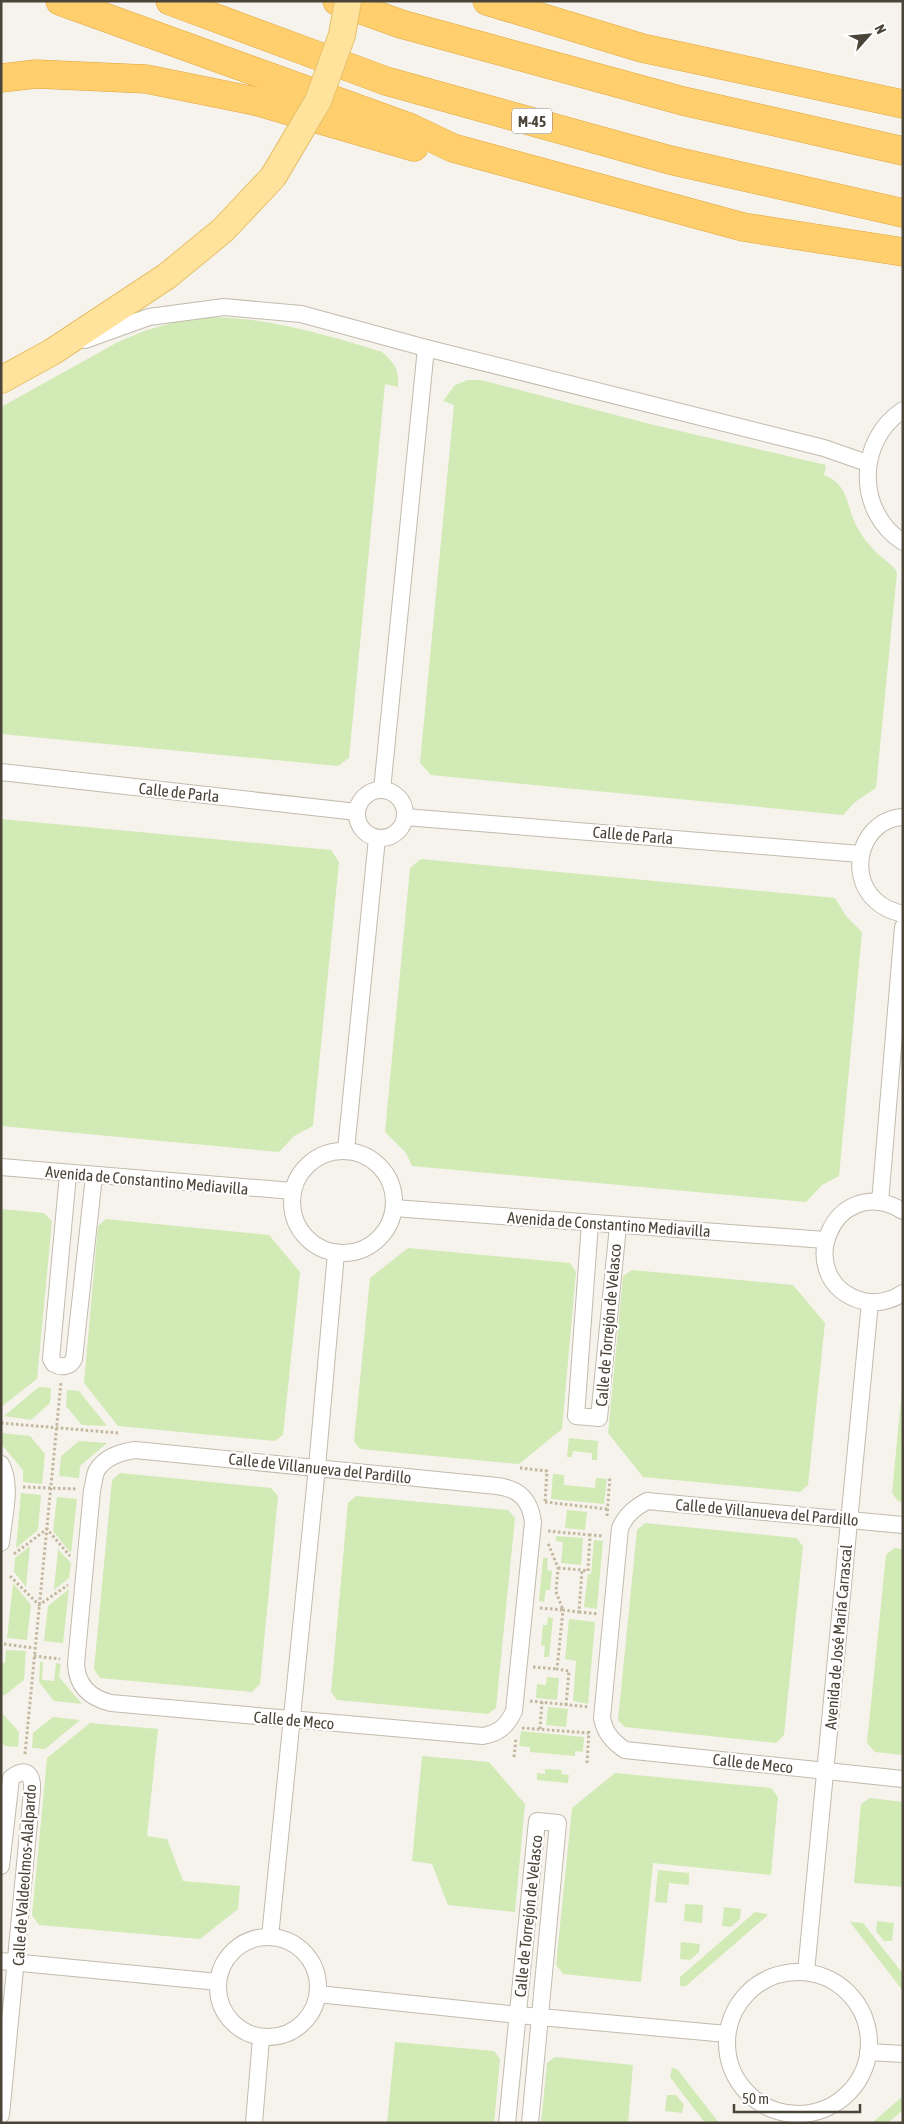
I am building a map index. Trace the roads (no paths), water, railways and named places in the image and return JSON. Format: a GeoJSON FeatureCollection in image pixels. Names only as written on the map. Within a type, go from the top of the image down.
{"type":"FeatureCollection","features":[{"type":"Feature","properties":{"kind":"highway"},"geometry":{"type":"LineString","coordinates":[[60,1],[411,128],[453,148],[743,226],[903,252]]}},
{"type":"Feature","properties":{"kind":"highway","name":"M-45"},"geometry":{"type":"LineString","coordinates":[[170,1],[396,84],[670,160],[903,213]]}},
{"type":"Feature","properties":{"kind":"highway"},"geometry":{"type":"LineString","coordinates":[[337,1],[402,24],[683,101],[903,151]]}},
{"type":"Feature","properties":{"kind":"highway"},"geometry":{"type":"LineString","coordinates":[[487,1],[642,48],[903,104]]}},
{"type":"Feature","properties":{"kind":"highway"},"geometry":{"type":"LineString","coordinates":[[1,78],[36,74],[146,79],[255,101],[411,147],[453,148]]}},
{"type":"Feature","properties":{"kind":"main road"},"geometry":{"type":"LineString","coordinates":[[1,380],[52,352],[167,276],[223,230],[273,177],[318,101],[342,35],[348,1]]}},
{"type":"Feature","properties":{"kind":"street"},"geometry":{"type":"LineString","coordinates":[[52,352],[149,317],[224,307],[301,314],[426,348],[824,448],[867,464]]}},
{"type":"Feature","properties":{"kind":"street"},"geometry":{"type":"LineString","coordinates":[[382,790],[426,348]]}},
{"type":"Feature","properties":{"kind":"street"},"geometry":{"type":"LineString","coordinates":[[903,410],[892,417],[876,438],[867,464],[868,490],[876,514],[893,535],[903,542]]}},
{"type":"Feature","properties":{"kind":"street","name":"Calle de Parla"},"geometry":{"type":"LineString","coordinates":[[1,772],[357,812]]}},
{"type":"Feature","properties":{"kind":"street"},"geometry":{"type":"LineString","coordinates":[[382,790],[398,796],[403,803],[405,816],[403,826],[392,837],[377,838],[363,831],[359,824],[357,812],[361,800],[367,794],[382,790]]}},
{"type":"Feature","properties":{"kind":"street","name":"Calle de Parla"},"geometry":{"type":"LineString","coordinates":[[405,816],[860,854]]}},
{"type":"Feature","properties":{"kind":"street"},"geometry":{"type":"LineString","coordinates":[[903,816],[885,822],[874,830],[865,841],[860,854],[860,871],[864,887],[874,900],[888,910],[903,914]]}},
{"type":"Feature","properties":{"kind":"street"},"geometry":{"type":"LineString","coordinates":[[346,1150],[377,838]]}},
{"type":"Feature","properties":{"kind":"street"},"geometry":{"type":"LineString","coordinates":[[880,1202],[903,927]]}},
{"type":"Feature","properties":{"kind":"street"},"geometry":{"type":"LineString","coordinates":[[346,1150],[357,1152],[378,1164],[391,1184],[394,1208],[386,1230],[379,1239],[359,1251],[336,1253],[314,1244],[298,1226],[293,1215],[292,1191],[300,1174],[312,1161],[328,1153],[346,1150]]}},
{"type":"Feature","properties":{"kind":"street","name":"Avenida de Constantino Mediavilla"},"geometry":{"type":"LineString","coordinates":[[1,1167],[292,1191]]}},
{"type":"Feature","properties":{"kind":"street"},"geometry":{"type":"LineString","coordinates":[[68,1174],[51,1359],[54,1364],[63,1367],[69,1365],[74,1359],[94,1176]]}},
{"type":"Feature","properties":{"kind":"street"},"geometry":{"type":"LineString","coordinates":[[903,1211],[893,1205],[880,1202],[865,1202],[851,1207],[839,1215],[830,1227],[825,1240],[824,1258],[829,1274],[839,1288],[853,1298],[870,1302],[884,1302],[903,1293]]}},
{"type":"Feature","properties":{"kind":"street","name":"Avenida de Constantino Mediavilla"},"geometry":{"type":"LineString","coordinates":[[394,1208],[825,1240]]}},
{"type":"Feature","properties":{"kind":"street","name":"Calle de Torrejón de Velasco"},"geometry":{"type":"LineString","coordinates":[[590,1223],[576,1416],[599,1418],[618,1226]]}},
{"type":"Feature","properties":{"kind":"street"},"geometry":{"type":"LineString","coordinates":[[270,1937],[317,1467],[336,1253]]}},
{"type":"Feature","properties":{"kind":"street","name":"Avenida de José María Carrascal"},"geometry":{"type":"LineString","coordinates":[[806,1972],[870,1302]]}},
{"type":"Feature","properties":{"kind":"street","name":"Calle de Villanueva del Pardillo"},"geometry":{"type":"LineString","coordinates":[[85,1689],[76,1672],[76,1664],[92,1490],[97,1470],[109,1458],[122,1452],[135,1450],[317,1467],[510,1488],[527,1502],[533,1517],[532,1538],[512,1730]]}},
{"type":"Feature","properties":{"kind":"street"},"geometry":{"type":"LineString","coordinates":[[1,1464],[5,1470],[7,1486],[6,1549]]}},
{"type":"Feature","properties":{"kind":"street","name":"Calle de Villanueva del Pardillo"},"geometry":{"type":"LineString","coordinates":[[609,1737],[604,1728],[602,1718],[620,1528],[625,1518],[633,1509],[647,1501],[903,1526]]}},
{"type":"Feature","properties":{"kind":"street","name":"Calle de Meco"},"geometry":{"type":"LineString","coordinates":[[85,1689],[92,1697],[111,1703],[484,1736],[512,1730]]}},
{"type":"Feature","properties":{"kind":"street","name":"Calle de Meco"},"geometry":{"type":"LineString","coordinates":[[609,1737],[625,1750],[903,1779]]}},
{"type":"Feature","properties":{"kind":"street","name":"Calle de Valdeolmos-Alalpardo"},"geometry":{"type":"LineString","coordinates":[[1,1866],[11,1778],[23,1773],[30,1775],[33,1779],[9,1962],[1,2115]]}},
{"type":"Feature","properties":{"kind":"street","name":"Calle de Torrejón de Velasco"},"geometry":{"type":"LineString","coordinates":[[507,2123],[537,1821],[558,1823],[530,2123]]}},
{"type":"Feature","properties":{"kind":"street"},"geometry":{"type":"LineString","coordinates":[[270,1937],[290,1942],[306,1955],[316,1973],[318,1994],[311,2015],[294,2031],[284,2036],[261,2038],[246,2033],[233,2025],[224,2012],[218,1998],[218,1982],[220,1970],[226,1958],[235,1949],[246,1942],[270,1937]]}},
{"type":"Feature","properties":{"kind":"street"},"geometry":{"type":"LineString","coordinates":[[9,1962],[218,1982]]}},
{"type":"Feature","properties":{"kind":"street"},"geometry":{"type":"LineString","coordinates":[[788,1972],[806,1972],[827,1978],[846,1991],[860,2008],[867,2029],[868,2052],[864,2069],[855,2085],[843,2098],[827,2108],[792,2118],[770,2108],[751,2096],[736,2078],[728,2057],[727,2034],[732,2016],[741,2000],[754,1987],[770,1977],[788,1972]]}},
{"type":"Feature","properties":{"kind":"street"},"geometry":{"type":"LineString","coordinates":[[318,1994],[727,2034]]}},
{"type":"Feature","properties":{"kind":"street"},"geometry":{"type":"LineString","coordinates":[[254,2123],[261,2038]]}},
{"type":"Feature","properties":{"kind":"street"},"geometry":{"type":"LineString","coordinates":[[868,2052],[903,2054]]}}]}
